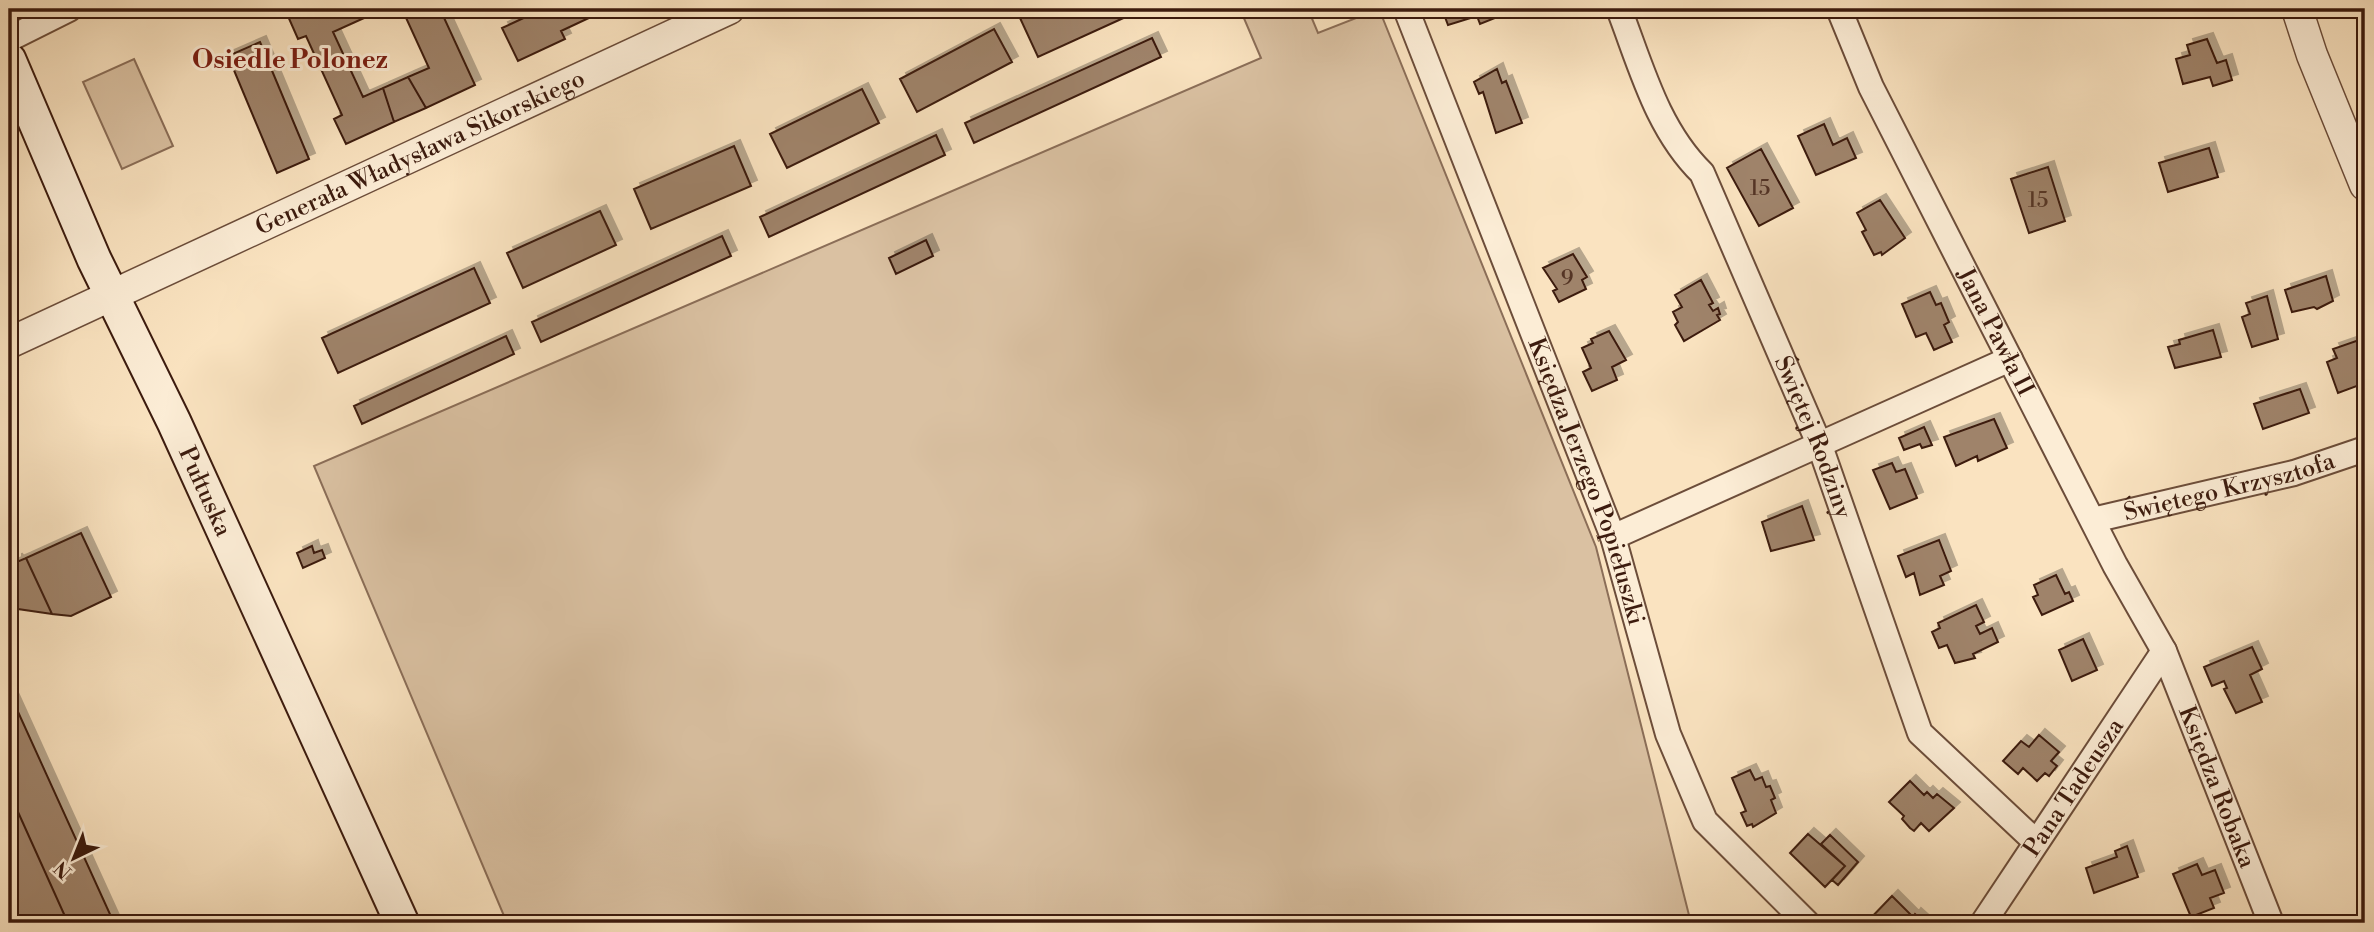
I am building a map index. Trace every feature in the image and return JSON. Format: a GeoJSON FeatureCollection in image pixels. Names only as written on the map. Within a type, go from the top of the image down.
{"type":"FeatureCollection","features":[{"type":"Feature","properties":{"kind":"main road","name":"Pułtuska"},"geometry":{"type":"LineString","coordinates":[[9,60],[112,295],[174,422],[402,923]]}},
{"type":"Feature","properties":{"kind":"street"},"geometry":{"type":"LineString","coordinates":[[9,39],[69,9]]}},
{"type":"Feature","properties":{"kind":"street","name":"Księdza Jerzego Popiełuszki"},"geometry":{"type":"LineString","coordinates":[[1406,9],[1613,537],[1668,734],[1705,821],[1807,923]]}},
{"type":"Feature","properties":{"kind":"street","name":"Świętej Rodziny"},"geometry":{"type":"LineString","coordinates":[[1619,9],[1658,111],[1686,157],[1702,173],[1820,446],[1920,733],[2036,842]]}},
{"type":"Feature","properties":{"kind":"street","name":"Jana Pawła II"},"geometry":{"type":"LineString","coordinates":[[1839,9],[1871,87],[2092,520],[2164,651]]}},
{"type":"Feature","properties":{"kind":"street"},"geometry":{"type":"LineString","coordinates":[[2297,9],[2312,55],[2365,185]]}},
{"type":"Feature","properties":{"kind":"street","name":"Generała Władysława Sikorskiego"},"geometry":{"type":"LineString","coordinates":[[9,343],[718,11]]}},
{"type":"Feature","properties":{"kind":"street"},"geometry":{"type":"LineString","coordinates":[[1613,537],[2010,359]]}},
{"type":"Feature","properties":{"kind":"street","name":"Świętego Krzysztofa"},"geometry":{"type":"LineString","coordinates":[[2092,520],[2294,473],[2365,449]]}},
{"type":"Feature","properties":{"kind":"street","name":"Pana Tadeusza"},"geometry":{"type":"LineString","coordinates":[[1983,923],[2164,651]]}},
{"type":"Feature","properties":{"kind":"street","name":"Księdza Robaka"},"geometry":{"type":"LineString","coordinates":[[2164,651],[2271,923]]}},
{"type":"Feature","properties":{"kind":"shaded area"},"geometry":{"type":"Polygon","coordinates":[[[1240,9],[1308,9],[1318,33],[1379,9],[1596,547],[1691,923],[507,923],[314,466],[1261,58],[1240,9]]]}},
{"type":"Feature","properties":{"kind":"shaded area"},"geometry":{"type":"Polygon","coordinates":[[[134,59],[173,146],[122,169],[83,82],[134,59]]]}},
{"type":"Feature","properties":{"kind":"building"},"geometry":{"type":"Polygon","coordinates":[[[299,9],[384,9],[333,32],[363,97],[383,88],[394,122],[346,144],[334,119],[342,115],[306,36],[298,39],[287,14],[299,9]]]}},
{"type":"Feature","properties":{"kind":"building"},"geometry":{"type":"Polygon","coordinates":[[[402,9],[440,9],[475,85],[426,108],[408,77],[429,68],[402,9]]]}},
{"type":"Feature","properties":{"kind":"building"},"geometry":{"type":"Polygon","coordinates":[[[543,9],[608,9],[561,31],[565,39],[518,61],[502,28],[543,9]]]}},
{"type":"Feature","properties":{"kind":"building"},"geometry":{"type":"Polygon","coordinates":[[[1041,9],[1141,10],[1038,57],[1020,18],[1041,9]]]}},
{"type":"Feature","properties":{"kind":"building"},"geometry":{"type":"Polygon","coordinates":[[[1442,9],[1491,9],[1495,18],[1480,24],[1477,16],[1448,25],[1442,9]]]}},
{"type":"Feature","properties":{"kind":"building"},"geometry":{"type":"Polygon","coordinates":[[[994,29],[1012,62],[917,112],[900,79],[994,29]]]}},
{"type":"Feature","properties":{"kind":"building"},"geometry":{"type":"Polygon","coordinates":[[[1152,38],[1161,57],[974,143],[965,123],[1152,38]]]}},
{"type":"Feature","properties":{"kind":"building"},"geometry":{"type":"Polygon","coordinates":[[[2207,39],[2217,63],[2226,60],[2232,80],[2213,86],[2210,77],[2183,84],[2176,59],[2190,55],[2187,45],[2207,39]]]}},
{"type":"Feature","properties":{"kind":"building"},"geometry":{"type":"Polygon","coordinates":[[[260,42],[309,159],[277,173],[228,56],[260,42]]]}},
{"type":"Feature","properties":{"kind":"building"},"geometry":{"type":"Polygon","coordinates":[[[1497,69],[1502,83],[1506,81],[1522,123],[1496,133],[1483,92],[1479,94],[1474,82],[1497,69]]]}},
{"type":"Feature","properties":{"kind":"building"},"geometry":{"type":"Polygon","coordinates":[[[408,77],[426,108],[394,122],[383,88],[408,77]]]}},
{"type":"Feature","properties":{"kind":"building"},"geometry":{"type":"Polygon","coordinates":[[[862,89],[879,123],[787,168],[770,134],[862,89]]]}},
{"type":"Feature","properties":{"kind":"building"},"geometry":{"type":"Polygon","coordinates":[[[1824,124],[1833,145],[1847,138],[1856,158],[1816,175],[1798,136],[1824,124]]]}},
{"type":"Feature","properties":{"kind":"building"},"geometry":{"type":"Polygon","coordinates":[[[936,135],[945,155],[769,237],[760,217],[936,135]]]}},
{"type":"Feature","properties":{"kind":"building"},"geometry":{"type":"Polygon","coordinates":[[[734,146],[751,186],[651,229],[634,189],[734,146]]]}},
{"type":"Feature","properties":{"kind":"building"},"geometry":{"type":"Polygon","coordinates":[[[2209,148],[2218,177],[2168,192],[2159,163],[2209,148]]]}},
{"type":"Feature","properties":{"kind":"building"},"geometry":{"type":"Polygon","coordinates":[[[1761,149],[1793,208],[1759,226],[1727,168],[1761,149]]]}},
{"type":"Feature","properties":{"kind":"building"},"geometry":{"type":"Polygon","coordinates":[[[2048,167],[2065,221],[2029,233],[2011,179],[2048,167]]]}},
{"type":"Feature","properties":{"kind":"building"},"geometry":{"type":"Polygon","coordinates":[[[1880,200],[1905,238],[1882,255],[1881,252],[1874,255],[1862,232],[1866,230],[1857,213],[1880,200]]]}},
{"type":"Feature","properties":{"kind":"building"},"geometry":{"type":"Polygon","coordinates":[[[600,211],[616,245],[523,288],[507,253],[600,211]]]}},
{"type":"Feature","properties":{"kind":"building"},"geometry":{"type":"Polygon","coordinates":[[[722,236],[731,256],[541,342],[532,322],[722,236]]]}},
{"type":"Feature","properties":{"kind":"building"},"geometry":{"type":"Polygon","coordinates":[[[926,240],[933,256],[896,274],[889,258],[926,240]]]}},
{"type":"Feature","properties":{"kind":"building"},"geometry":{"type":"Polygon","coordinates":[[[1573,254],[1587,277],[1582,280],[1586,289],[1559,302],[1553,291],[1557,289],[1543,268],[1573,254]]]}},
{"type":"Feature","properties":{"kind":"building"},"geometry":{"type":"Polygon","coordinates":[[[474,268],[490,303],[338,373],[322,338],[474,268]]]}},
{"type":"Feature","properties":{"kind":"building"},"geometry":{"type":"Polygon","coordinates":[[[2326,276],[2333,301],[2317,309],[2314,307],[2292,312],[2285,290],[2326,276]]]}},
{"type":"Feature","properties":{"kind":"building"},"geometry":{"type":"Polygon","coordinates":[[[1701,280],[1713,303],[1709,305],[1713,311],[1718,308],[1720,314],[1717,315],[1720,320],[1684,341],[1675,325],[1678,322],[1673,312],[1682,307],[1675,295],[1701,280]]]}},
{"type":"Feature","properties":{"kind":"building"},"geometry":{"type":"Polygon","coordinates":[[[1930,292],[1936,305],[1941,303],[1949,322],[1944,325],[1952,342],[1934,350],[1926,333],[1916,337],[1902,304],[1930,292]]]}},
{"type":"Feature","properties":{"kind":"building"},"geometry":{"type":"Polygon","coordinates":[[[2267,296],[2278,339],[2252,347],[2242,317],[2250,314],[2246,303],[2267,296]]]}},
{"type":"Feature","properties":{"kind":"building"},"geometry":{"type":"Polygon","coordinates":[[[2213,330],[2221,357],[2175,368],[2168,347],[2180,344],[2179,340],[2213,330]]]}},
{"type":"Feature","properties":{"kind":"building"},"geometry":{"type":"Polygon","coordinates":[[[1609,331],[1626,360],[1612,367],[1617,380],[1592,391],[1583,372],[1591,368],[1582,348],[1593,343],[1591,339],[1609,331]]]}},
{"type":"Feature","properties":{"kind":"building"},"geometry":{"type":"Polygon","coordinates":[[[506,336],[514,354],[362,424],[354,406],[506,336]]]}},
{"type":"Feature","properties":{"kind":"building"},"geometry":{"type":"Polygon","coordinates":[[[2359,340],[2365,359],[2359,361],[2365,383],[2338,393],[2327,362],[2337,358],[2333,349],[2359,340]]]}},
{"type":"Feature","properties":{"kind":"building"},"geometry":{"type":"Polygon","coordinates":[[[2300,389],[2309,413],[2263,429],[2254,404],[2300,389]]]}},
{"type":"Feature","properties":{"kind":"building"},"geometry":{"type":"Polygon","coordinates":[[[1994,419],[2007,448],[1978,461],[1977,456],[1956,466],[1944,437],[1994,419]]]}},
{"type":"Feature","properties":{"kind":"building"},"geometry":{"type":"Polygon","coordinates":[[[1924,427],[1932,445],[1922,448],[1920,444],[1904,450],[1899,438],[1924,427]]]}},
{"type":"Feature","properties":{"kind":"building"},"geometry":{"type":"Polygon","coordinates":[[[1892,463],[1896,472],[1905,469],[1917,498],[1890,509],[1873,470],[1892,463]]]}},
{"type":"Feature","properties":{"kind":"building"},"geometry":{"type":"Polygon","coordinates":[[[1802,506],[1814,540],[1771,551],[1762,522],[1802,506]]]}},
{"type":"Feature","properties":{"kind":"building"},"geometry":{"type":"Polygon","coordinates":[[[81,533],[111,597],[71,616],[52,614],[26,558],[81,533]]]}},
{"type":"Feature","properties":{"kind":"building"},"geometry":{"type":"Polygon","coordinates":[[[1939,540],[1951,571],[1940,576],[1944,585],[1920,595],[1914,573],[1906,577],[1898,556],[1939,540]]]}},
{"type":"Feature","properties":{"kind":"building"},"geometry":{"type":"Polygon","coordinates":[[[312,546],[314,553],[322,550],[325,558],[303,568],[297,553],[312,546]]]}},
{"type":"Feature","properties":{"kind":"building"},"geometry":{"type":"Polygon","coordinates":[[[26,558],[52,614],[18,609],[9,591],[9,566],[16,563],[16,559],[17,562],[26,558]]]}},
{"type":"Feature","properties":{"kind":"building"},"geometry":{"type":"Polygon","coordinates":[[[2056,575],[2065,594],[2069,592],[2073,601],[2042,615],[2033,597],[2038,595],[2034,585],[2056,575]]]}},
{"type":"Feature","properties":{"kind":"building"},"geometry":{"type":"Polygon","coordinates":[[[1976,605],[1984,622],[1976,626],[1980,634],[1992,628],[1998,642],[1973,654],[1975,658],[1955,663],[1947,645],[1939,648],[1932,632],[1940,628],[1938,623],[1976,605]]]}},
{"type":"Feature","properties":{"kind":"building"},"geometry":{"type":"Polygon","coordinates":[[[2083,639],[2097,670],[2072,681],[2059,650],[2083,639]]]}},
{"type":"Feature","properties":{"kind":"building"},"geometry":{"type":"Polygon","coordinates":[[[2252,647],[2262,669],[2250,675],[2262,702],[2236,713],[2224,689],[2227,688],[2224,681],[2212,686],[2204,667],[2252,647]]]}},
{"type":"Feature","properties":{"kind":"building"},"geometry":{"type":"Polygon","coordinates":[[[9,692],[114,923],[68,923],[9,792],[9,692]]]}},
{"type":"Feature","properties":{"kind":"building"},"geometry":{"type":"Polygon","coordinates":[[[2039,735],[2059,752],[2051,761],[2057,766],[2049,776],[2045,773],[2037,781],[2023,768],[2018,774],[2003,761],[2021,741],[2029,747],[2039,735]]]}},
{"type":"Feature","properties":{"kind":"building"},"geometry":{"type":"Polygon","coordinates":[[[1750,770],[1755,780],[1762,777],[1766,787],[1770,786],[1775,798],[1771,800],[1776,813],[1753,827],[1752,824],[1747,826],[1741,813],[1746,811],[1732,778],[1750,770]]]}},
{"type":"Feature","properties":{"kind":"building"},"geometry":{"type":"Polygon","coordinates":[[[1910,781],[1924,795],[1927,792],[1933,798],[1937,794],[1954,808],[1929,831],[1921,823],[1914,831],[1902,819],[1904,816],[1889,802],[1910,781]]]}},
{"type":"Feature","properties":{"kind":"building"},"geometry":{"type":"Polygon","coordinates":[[[9,792],[68,923],[9,923],[9,792]]]}},
{"type":"Feature","properties":{"kind":"building"},"geometry":{"type":"Polygon","coordinates":[[[1808,834],[1845,866],[1825,887],[1790,853],[1808,834]]]}},
{"type":"Feature","properties":{"kind":"building"},"geometry":{"type":"Polygon","coordinates":[[[1830,835],[1858,862],[1838,885],[1832,880],[1845,866],[1821,844],[1830,835]]]}},
{"type":"Feature","properties":{"kind":"building"},"geometry":{"type":"Polygon","coordinates":[[[2127,846],[2138,877],[2094,893],[2086,868],[2117,857],[2115,851],[2127,846]]]}},
{"type":"Feature","properties":{"kind":"building"},"geometry":{"type":"Polygon","coordinates":[[[2197,864],[2202,875],[2215,870],[2224,893],[2210,898],[2214,908],[2191,917],[2173,874],[2197,864]]]}},
{"type":"Feature","properties":{"kind":"building"},"geometry":{"type":"Polygon","coordinates":[[[1892,896],[1913,917],[1915,914],[1925,923],[1866,923],[1892,896]]]}},
{"type":"Feature","properties":{"kind":"district","name":"Osiedle Polonez"},"geometry":{"type":"Point","coordinates":[290,59]}}]}
